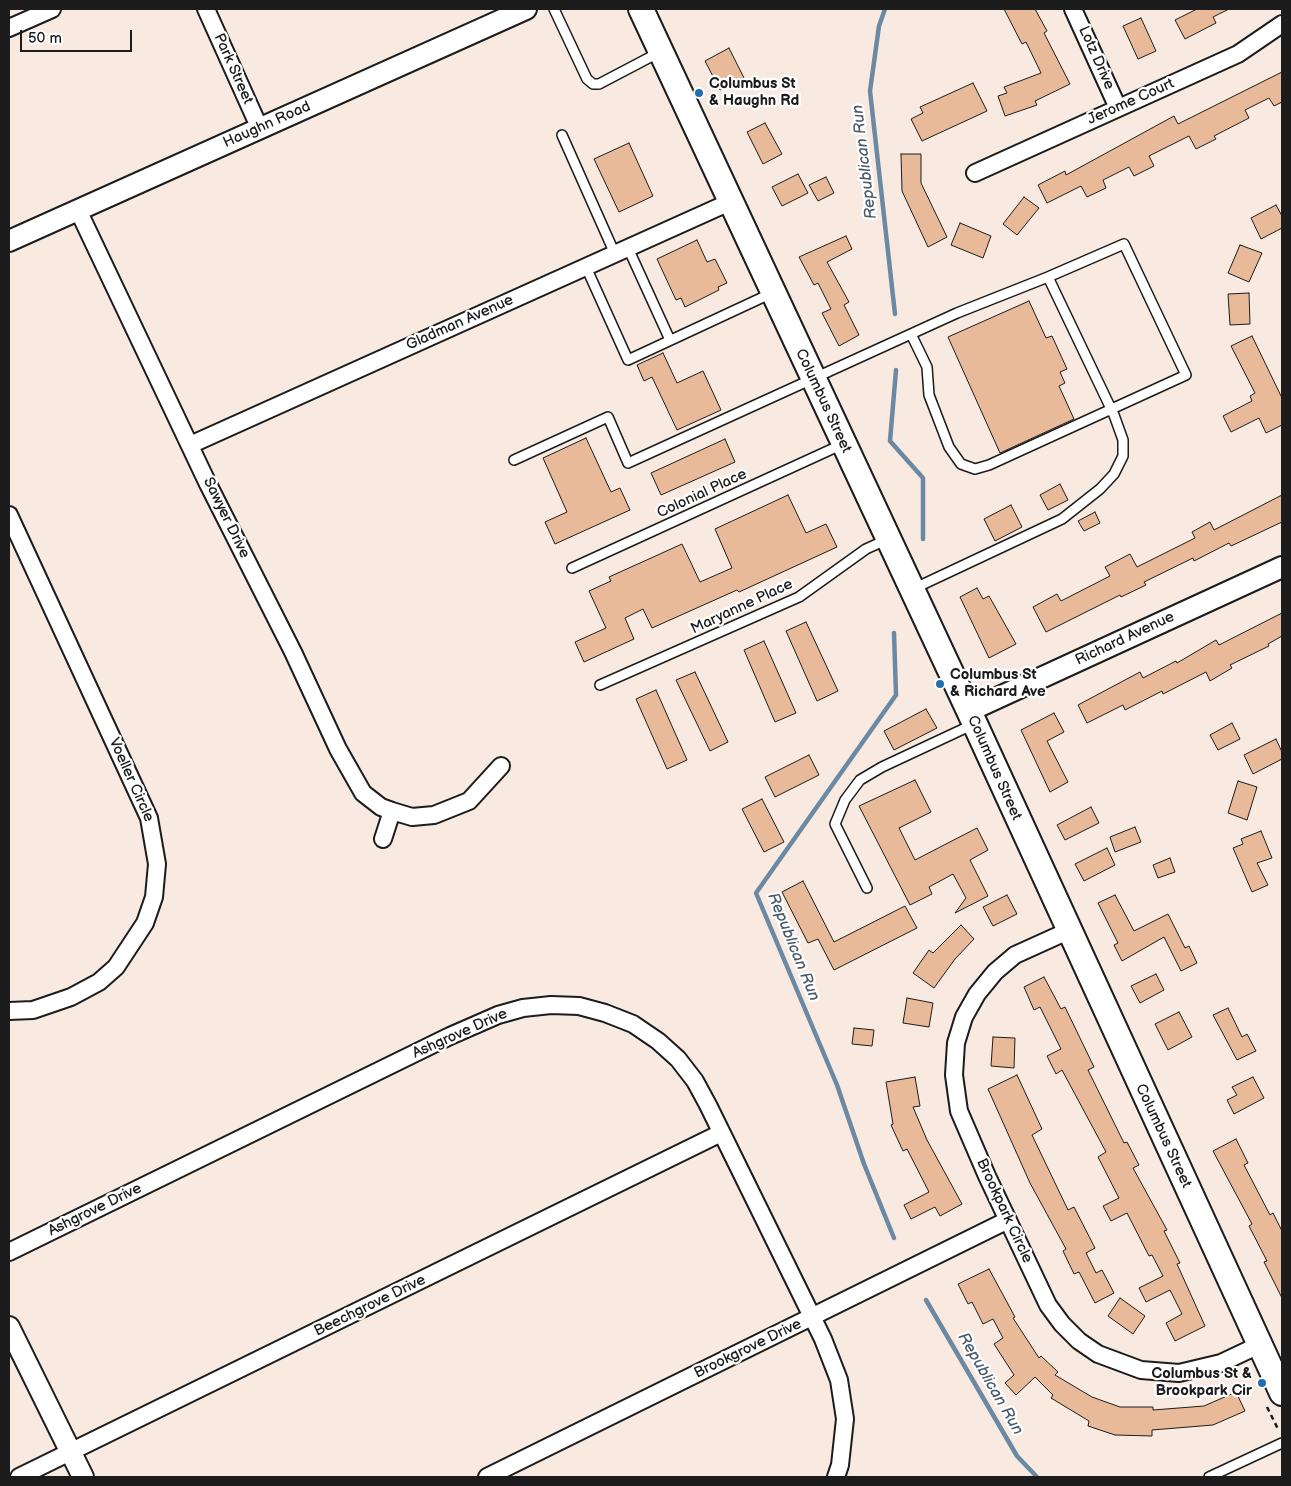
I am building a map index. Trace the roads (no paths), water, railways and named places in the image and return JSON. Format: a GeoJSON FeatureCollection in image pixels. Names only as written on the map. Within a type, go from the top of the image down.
{"type":"FeatureCollection","features":[{"type":"Feature","properties":{"kind":"main road","name":"Columbus Street"},"geometry":{"type":"LineString","coordinates":[[641,9],[1282,1393]]}},
{"type":"Feature","properties":{"kind":"street"},"geometry":{"type":"LineString","coordinates":[[9,28],[52,9]]}},
{"type":"Feature","properties":{"kind":"street","name":"Park Street"},"geometry":{"type":"LineString","coordinates":[[206,9],[260,129]]}},
{"type":"Feature","properties":{"kind":"street","name":"Lotz Drive"},"geometry":{"type":"LineString","coordinates":[[1073,9],[1118,108]]}},
{"type":"Feature","properties":{"kind":"street","name":"Haughn Road"},"geometry":{"type":"LineString","coordinates":[[9,242],[518,11]]}},
{"type":"Feature","properties":{"kind":"street","name":"Jerome Court"},"geometry":{"type":"LineString","coordinates":[[975,173],[1238,54],[1282,24]]}},
{"type":"Feature","properties":{"kind":"street","name":"Gladman Avenue"},"geometry":{"type":"LineString","coordinates":[[190,445],[730,202]]}},
{"type":"Feature","properties":{"kind":"street","name":"Sawyer Drive"},"geometry":{"type":"LineString","coordinates":[[78,210],[190,445],[356,783],[371,800],[392,811],[423,817],[453,809],[469,801],[501,766]]}},
{"type":"Feature","properties":{"kind":"street","name":"Voeller Circle"},"geometry":{"type":"LineString","coordinates":[[9,515],[149,818],[157,864],[154,897],[145,923],[116,967],[99,982],[72,996],[33,1010],[9,1012]]}},
{"type":"Feature","properties":{"kind":"street","name":"Richard Avenue"},"geometry":{"type":"LineString","coordinates":[[971,718],[1282,567]]}},
{"type":"Feature","properties":{"kind":"street"},"geometry":{"type":"LineString","coordinates":[[383,839],[392,811]]}},
{"type":"Feature","properties":{"kind":"street","name":"Brookpark Circle"},"geometry":{"type":"LineString","coordinates":[[1068,930],[1015,955],[995,972],[977,994],[964,1017],[956,1043],[954,1075],[959,1111],[1008,1220],[1048,1305],[1062,1324],[1079,1341],[1098,1354],[1141,1370],[1179,1372],[1220,1363],[1259,1345]]}},
{"type":"Feature","properties":{"kind":"street","name":"Ashgrove Drive"},"geometry":{"type":"LineString","coordinates":[[9,1252],[450,1036],[498,1015],[524,1008],[579,1006],[632,1024],[658,1041],[678,1059],[696,1081],[812,1318],[840,1380],[845,1419],[844,1437],[836,1477]]}},
{"type":"Feature","properties":{"kind":"street","name":"Beechgrove Drive"},"geometry":{"type":"LineString","coordinates":[[19,1477],[721,1134]]}},
{"type":"Feature","properties":{"kind":"street","name":"Brookgrove Drive"},"geometry":{"type":"LineString","coordinates":[[487,1477],[1008,1220]]}},
{"type":"Feature","properties":{"kind":"street"},"geometry":{"type":"LineString","coordinates":[[9,1327],[83,1477]]}},
{"type":"Feature","properties":{"kind":"lane"},"geometry":{"type":"LineString","coordinates":[[554,9],[588,79],[593,84],[599,84],[660,52]]}},
{"type":"Feature","properties":{"kind":"lane"},"geometry":{"type":"LineString","coordinates":[[562,135],[670,340]]}},
{"type":"Feature","properties":{"kind":"lane"},"geometry":{"type":"LineString","coordinates":[[514,460],[608,417],[628,463],[910,334],[1124,244],[1186,375],[989,465],[975,469],[961,464],[949,447],[929,395],[926,367],[910,334]]}},
{"type":"Feature","properties":{"kind":"lane"},"geometry":{"type":"LineString","coordinates":[[586,267],[628,360],[773,293]]}},
{"type":"Feature","properties":{"kind":"lane"},"geometry":{"type":"LineString","coordinates":[[911,590],[1062,519],[1100,489],[1114,474],[1123,456],[1123,440],[1112,410],[1048,277]]}},
{"type":"Feature","properties":{"kind":"lane","name":"Colonial Place"},"geometry":{"type":"LineString","coordinates":[[572,568],[843,444]]}},
{"type":"Feature","properties":{"kind":"lane","name":"Maryanne Place"},"geometry":{"type":"LineString","coordinates":[[600,685],[799,597],[866,549],[888,539]]}},
{"type":"Feature","properties":{"kind":"lane"},"geometry":{"type":"LineString","coordinates":[[867,888],[835,824],[845,800],[860,780],[971,718]]}},
{"type":"Feature","properties":{"kind":"lane"},"geometry":{"type":"LineString","coordinates":[[1209,1477],[1282,1443]]}},
{"type":"Feature","properties":{"kind":"waterway","name":"Republican Run"},"geometry":{"type":"LineString","coordinates":[[885,9],[879,26],[870,91],[895,314]]}},
{"type":"Feature","properties":{"kind":"waterway","name":"Republican Run"},"geometry":{"type":"LineString","coordinates":[[896,370],[890,441],[923,478],[923,539]]}},
{"type":"Feature","properties":{"kind":"waterway","name":"Republican Run"},"geometry":{"type":"LineString","coordinates":[[894,633],[896,695],[756,893],[837,1085],[864,1164],[894,1238]]}},
{"type":"Feature","properties":{"kind":"waterway","name":"Republican Run"},"geometry":{"type":"LineString","coordinates":[[926,1300],[1017,1456],[1037,1477]]}},
{"type":"Feature","properties":{"kind":"place","name":"Columbus St & Haughn Rd"},"geometry":{"type":"Point","coordinates":[699,93]}},
{"type":"Feature","properties":{"kind":"place","name":"Columbus St & Richard Ave"},"geometry":{"type":"Point","coordinates":[940,684]}},
{"type":"Feature","properties":{"kind":"place","name":"Columbus St & Brookpark Cir"},"geometry":{"type":"Point","coordinates":[1262,1383]}}]}
